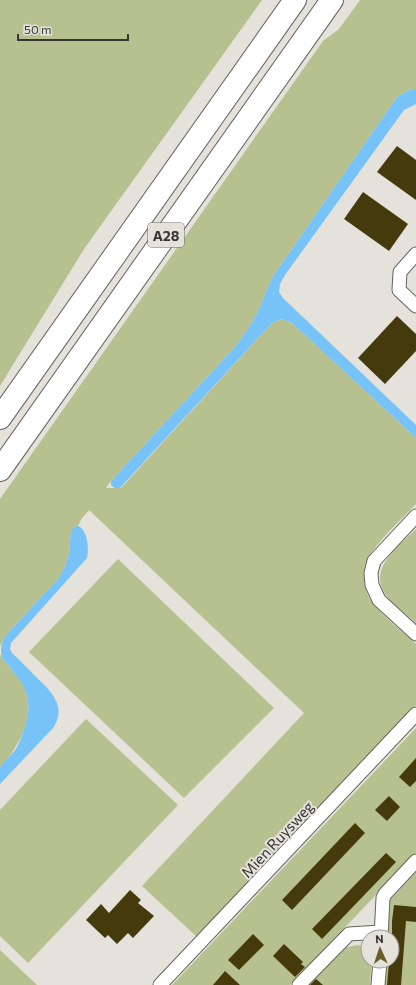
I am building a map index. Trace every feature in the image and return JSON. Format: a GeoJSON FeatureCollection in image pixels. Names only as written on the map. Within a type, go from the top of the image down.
{"type":"FeatureCollection","features":[{"type":"Feature","properties":{"kind":"highway","name":"A28"},"geometry":{"type":"LineString","coordinates":[[0,418],[295,0]]}},
{"type":"Feature","properties":{"kind":"highway","name":"A28"},"geometry":{"type":"LineString","coordinates":[[0,470],[332,0]]}},
{"type":"Feature","properties":{"kind":"street"},"geometry":{"type":"LineString","coordinates":[[416,254],[400,272],[399,290],[416,306]]}},
{"type":"Feature","properties":{"kind":"street"},"geometry":{"type":"LineString","coordinates":[[416,516],[374,561],[371,573],[372,584],[379,600],[416,634]]}},
{"type":"Feature","properties":{"kind":"street","name":"Mien Ruysweg"},"geometry":{"type":"LineString","coordinates":[[160,985],[416,714]]}},
{"type":"Feature","properties":{"kind":"street"},"geometry":{"type":"LineString","coordinates":[[381,929],[383,898],[385,894],[416,861]]}},
{"type":"Feature","properties":{"kind":"street"},"geometry":{"type":"LineString","coordinates":[[300,985],[349,934],[360,934]]}},
{"type":"Feature","properties":{"kind":"street"},"geometry":{"type":"LineString","coordinates":[[378,985],[379,969]]}},
{"type":"Feature","properties":{"kind":"green space"},"geometry":{"type":"Polygon","coordinates":[[[0,0],[262,0],[84,249],[0,386],[0,0]]]}},
{"type":"Feature","properties":{"kind":"green space"},"geometry":{"type":"Polygon","coordinates":[[[360,0],[416,0],[416,89],[411,89],[397,97],[276,272],[254,319],[234,348],[106,488],[121,488],[272,323],[282,319],[292,323],[416,438],[416,504],[383,538],[371,553],[365,565],[364,581],[371,601],[387,618],[416,644],[416,705],[197,937],[142,886],[304,713],[89,510],[82,518],[78,526],[74,527],[71,531],[69,553],[65,567],[58,579],[6,635],[0,646],[0,499],[323,41],[339,29],[360,0]]]}},
{"type":"Feature","properties":{"kind":"green space"},"geometry":{"type":"Polygon","coordinates":[[[416,529],[416,623],[390,600],[383,589],[380,579],[386,561],[400,544],[416,529]]]}},
{"type":"Feature","properties":{"kind":"green space"},"geometry":{"type":"Polygon","coordinates":[[[118,559],[274,708],[184,798],[29,652],[118,559]]]}},
{"type":"Feature","properties":{"kind":"green space"},"geometry":{"type":"Polygon","coordinates":[[[0,654],[21,681],[26,692],[28,715],[21,738],[8,758],[0,767],[0,654]]]}},
{"type":"Feature","properties":{"kind":"green space"},"geometry":{"type":"Polygon","coordinates":[[[86,719],[178,805],[28,963],[0,936],[0,810],[86,719]]]}},
{"type":"Feature","properties":{"kind":"green space"},"geometry":{"type":"Polygon","coordinates":[[[416,728],[416,853],[290,985],[172,985],[416,728]]]}},
{"type":"Feature","properties":{"kind":"green space"},"geometry":{"type":"Polygon","coordinates":[[[416,872],[416,985],[384,985],[385,969],[400,969],[400,929],[388,929],[390,900],[416,872]]]}},
{"type":"Feature","properties":{"kind":"green space"},"geometry":{"type":"Polygon","coordinates":[[[360,946],[360,969],[371,969],[370,985],[309,985],[342,951],[347,947],[360,946]]]}},
{"type":"Feature","properties":{"kind":"green space"},"geometry":{"type":"Polygon","coordinates":[[[0,950],[37,985],[0,985],[0,950]]]}},
{"type":"Feature","properties":{"kind":"water"},"geometry":{"type":"Polygon","coordinates":[[[411,89],[416,89],[416,104],[404,110],[285,275],[280,284],[279,292],[283,298],[416,425],[416,438],[292,323],[282,319],[272,323],[120,488],[113,487],[111,485],[111,481],[234,348],[254,319],[276,272],[397,97],[411,89]]]}},
{"type":"Feature","properties":{"kind":"water"},"geometry":{"type":"Polygon","coordinates":[[[78,526],[84,531],[86,536],[88,545],[87,558],[11,643],[10,649],[12,653],[46,687],[55,699],[59,713],[57,720],[53,728],[0,784],[0,768],[18,745],[28,715],[25,689],[2,658],[2,643],[6,635],[58,579],[65,567],[69,553],[71,531],[74,527],[78,526]]]}},
{"type":"Feature","properties":{"kind":"building"},"geometry":{"type":"Polygon","coordinates":[[[397,146],[416,160],[416,200],[377,172],[397,146]]]}},
{"type":"Feature","properties":{"kind":"building"},"geometry":{"type":"Polygon","coordinates":[[[363,192],[408,224],[389,251],[344,219],[363,192]]]}},
{"type":"Feature","properties":{"kind":"building"},"geometry":{"type":"Polygon","coordinates":[[[397,316],[416,334],[416,351],[385,384],[358,358],[397,316]]]}},
{"type":"Feature","properties":{"kind":"building"},"geometry":{"type":"Polygon","coordinates":[[[416,758],[416,781],[410,787],[399,777],[416,758]]]}},
{"type":"Feature","properties":{"kind":"building"},"geometry":{"type":"Polygon","coordinates":[[[389,796],[400,807],[387,821],[375,810],[389,796]]]}},
{"type":"Feature","properties":{"kind":"building"},"geometry":{"type":"Polygon","coordinates":[[[355,823],[365,833],[292,910],[282,900],[355,823]]]}},
{"type":"Feature","properties":{"kind":"building"},"geometry":{"type":"Polygon","coordinates":[[[386,853],[396,862],[322,939],[312,929],[386,853]]]}},
{"type":"Feature","properties":{"kind":"building"},"geometry":{"type":"Polygon","coordinates":[[[130,890],[141,900],[138,903],[154,916],[133,938],[128,933],[117,944],[108,935],[105,938],[86,920],[101,904],[109,913],[130,890]]]}},
{"type":"Feature","properties":{"kind":"building"},"geometry":{"type":"Polygon","coordinates":[[[394,905],[416,907],[416,922],[406,921],[401,985],[387,985],[388,969],[400,969],[400,929],[392,929],[394,905]]]}},
{"type":"Feature","properties":{"kind":"building"},"geometry":{"type":"Polygon","coordinates":[[[253,934],[264,945],[239,970],[228,960],[253,934]]]}},
{"type":"Feature","properties":{"kind":"building"},"geometry":{"type":"Polygon","coordinates":[[[284,944],[303,962],[301,964],[305,967],[295,977],[273,956],[284,944]]]}},
{"type":"Feature","properties":{"kind":"building"},"geometry":{"type":"Polygon","coordinates":[[[225,971],[240,985],[213,985],[225,971]]]}},
{"type":"Feature","properties":{"kind":"building"},"geometry":{"type":"Polygon","coordinates":[[[316,979],[323,985],[310,985],[316,979]]]}}]}
